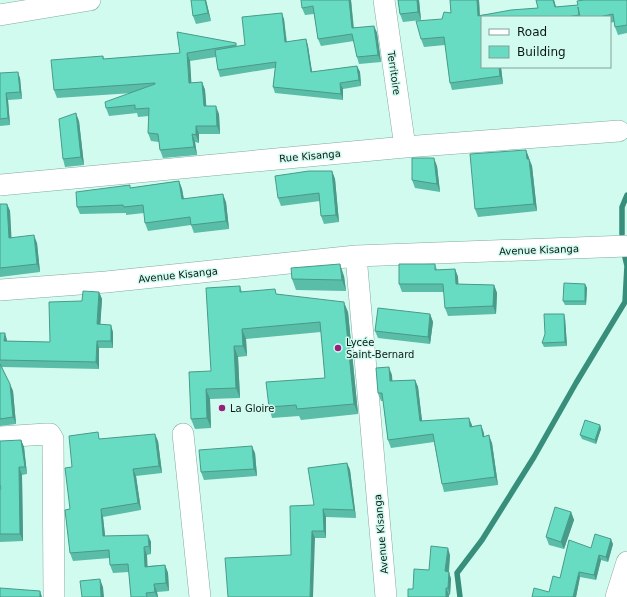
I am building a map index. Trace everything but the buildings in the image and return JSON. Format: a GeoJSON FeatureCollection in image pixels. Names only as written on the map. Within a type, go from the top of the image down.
{"type":"FeatureCollection","features":[{"type":"Feature","properties":{"kind":"street"},"geometry":{"type":"LineString","coordinates":[[0,15],[90,0]]}},
{"type":"Feature","properties":{"kind":"street","name":"Territoire"},"geometry":{"type":"LineString","coordinates":[[384,0],[405,147]]}},
{"type":"Feature","properties":{"kind":"street","name":"Rue Kisanga"},"geometry":{"type":"LineString","coordinates":[[0,185],[405,147],[619,131]]}},
{"type":"Feature","properties":{"kind":"street","name":"Avenue Kisanga"},"geometry":{"type":"LineString","coordinates":[[0,290],[106,282],[356,256],[627,246]]}},
{"type":"Feature","properties":{"kind":"street","name":"Avenue Kisanga"},"geometry":{"type":"LineString","coordinates":[[356,256],[386,597]]}},
{"type":"Feature","properties":{"kind":"street"},"geometry":{"type":"LineString","coordinates":[[0,437],[46,434],[52,436],[54,442],[54,597]]}},
{"type":"Feature","properties":{"kind":"street"},"geometry":{"type":"LineString","coordinates":[[183,434],[200,597]]}},
{"type":"Feature","properties":{"kind":"street"},"geometry":{"type":"LineString","coordinates":[[616,597],[627,562]]}},
{"type":"Feature","properties":{"kind":"waterway"},"geometry":{"type":"LineString","coordinates":[[622,234],[622,207],[627,195]]}},
{"type":"Feature","properties":{"kind":"waterway"},"geometry":{"type":"LineString","coordinates":[[460,597],[457,573],[482,540],[534,457],[576,383],[625,302],[627,266],[624,253]]}},
{"type":"Feature","properties":{"kind":"place","name":"Lycée Saint-Bernard"},"geometry":{"type":"Point","coordinates":[338,348]}},
{"type":"Feature","properties":{"kind":"place","name":"La Gloire"},"geometry":{"type":"Point","coordinates":[222,408]}}]}
